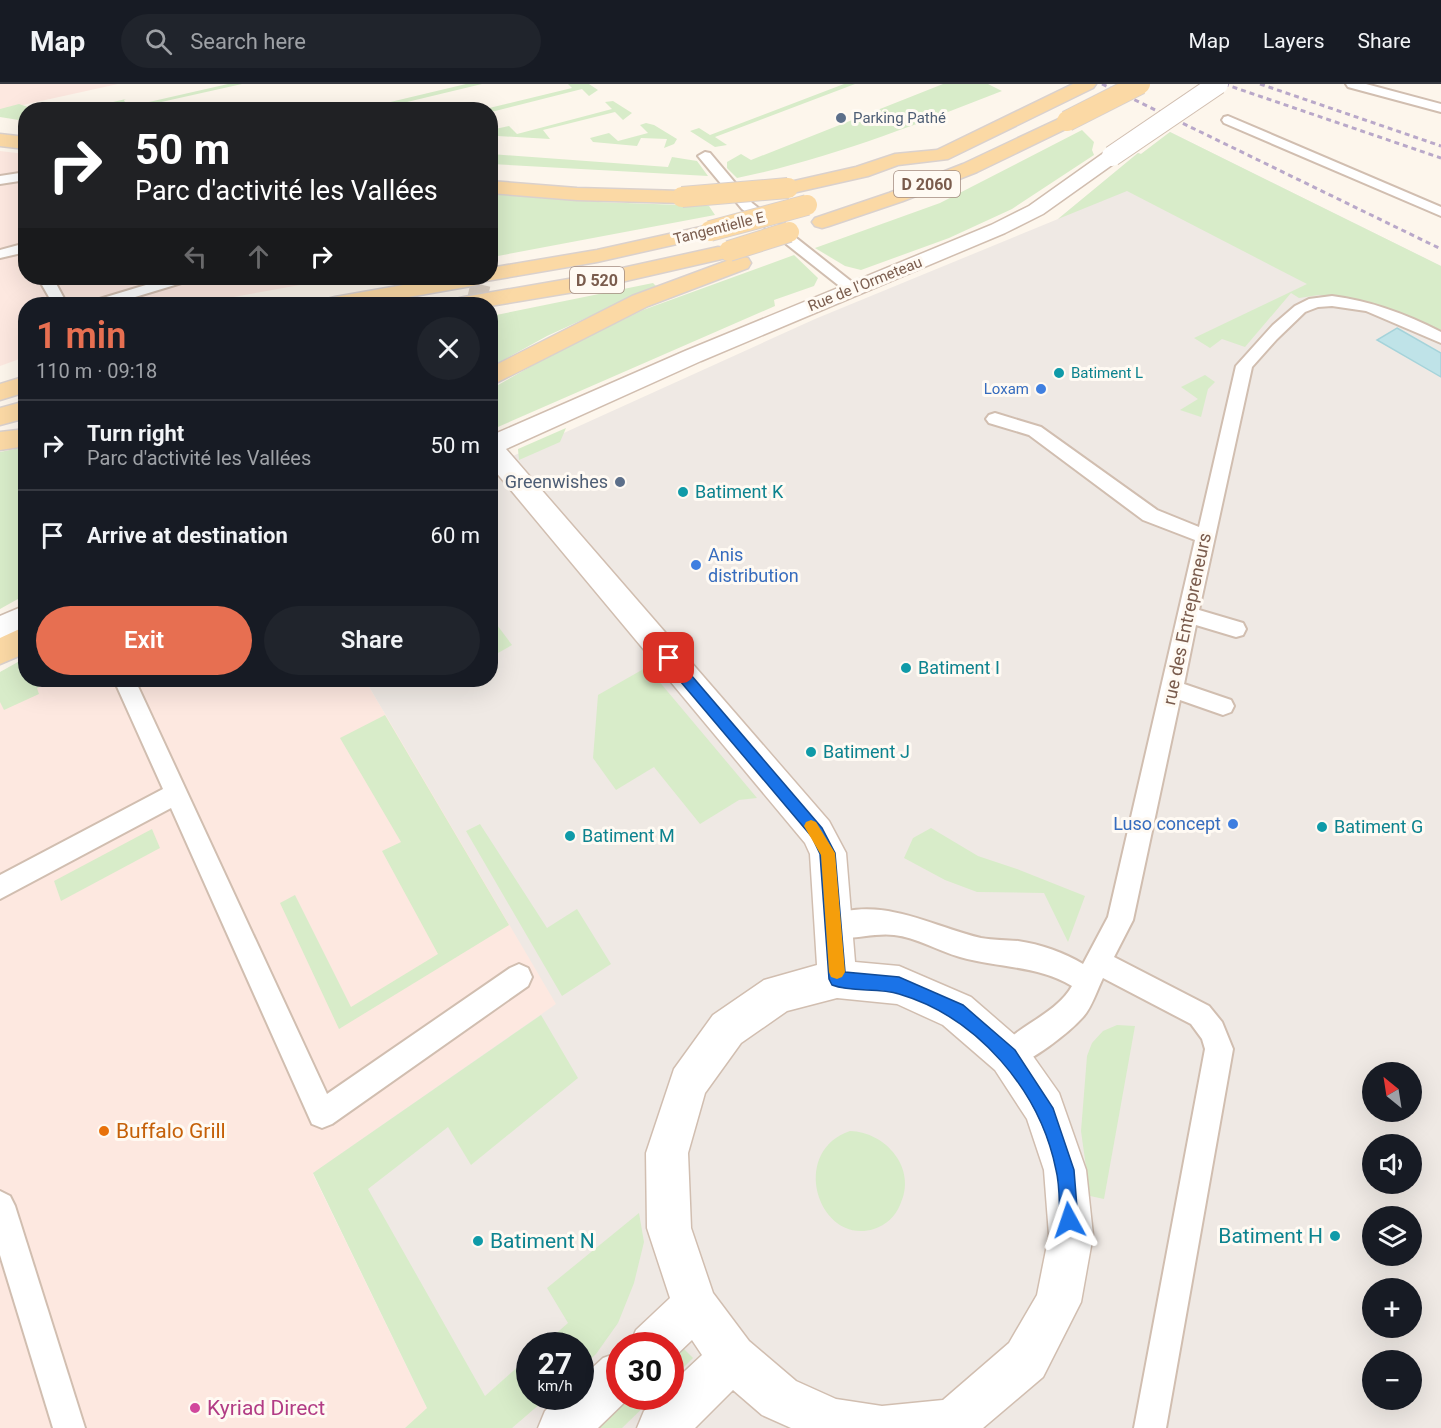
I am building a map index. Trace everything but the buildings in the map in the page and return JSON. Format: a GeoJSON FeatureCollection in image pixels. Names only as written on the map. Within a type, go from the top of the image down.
{"type":"FeatureCollection","features":[{"type":"Feature","properties":{"kind":"main road","name":"D 2060"},"geometry":{"type":"LineString","coordinates":[[940,155],[1087,84]]}},
{"type":"Feature","properties":{"kind":"main road","name":"D 2060"},"geometry":{"type":"LineString","coordinates":[[734,257],[970,168],[1140,84]]}},
{"type":"Feature","properties":{"kind":"main road"},"geometry":{"type":"LineString","coordinates":[[0,140],[18,142]]}},
{"type":"Feature","properties":{"kind":"main road"},"geometry":{"type":"LineString","coordinates":[[498,188],[577,194],[682,197],[788,188],[861,172],[895,160],[940,155]]}},
{"type":"Feature","properties":{"kind":"main road","name":"Tangentielle E"},"geometry":{"type":"LineString","coordinates":[[498,274],[597,256],[710,231],[807,206],[940,155]]}},
{"type":"Feature","properties":{"kind":"main road"},"geometry":{"type":"LineString","coordinates":[[498,374],[734,257]]}},
{"type":"Feature","properties":{"kind":"main road","name":"D 520"},"geometry":{"type":"LineString","coordinates":[[498,298],[734,257]]}},
{"type":"Feature","properties":{"kind":"main road"},"geometry":{"type":"LineString","coordinates":[[373,297],[439,285]]}},
{"type":"Feature","properties":{"kind":"main road"},"geometry":{"type":"LineString","coordinates":[[0,392],[18,386]]}},
{"type":"Feature","properties":{"kind":"main road"},"geometry":{"type":"LineString","coordinates":[[0,417],[18,411]]}},
{"type":"Feature","properties":{"kind":"main road"},"geometry":{"type":"LineString","coordinates":[[0,441],[18,438]]}},
{"type":"Feature","properties":{"kind":"main road"},"geometry":{"type":"LineString","coordinates":[[0,652],[18,642]]}},
{"type":"Feature","properties":{"kind":"street","name":"Rue de l'Ormeteau"},"geometry":{"type":"LineString","coordinates":[[498,442],[693,356],[998,229],[1026,215],[1218,84]]}},
{"type":"Feature","properties":{"kind":"street"},"geometry":{"type":"LineString","coordinates":[[498,455],[817,832],[828,853],[837,979]]}},
{"type":"Feature","properties":{"kind":"street"},"geometry":{"type":"LineString","coordinates":[[0,630],[18,620]]}},
{"type":"Feature","properties":{"kind":"street"},"geometry":{"type":"LineString","coordinates":[[876,1428],[836,1425],[779,1398],[732,1358],[695,1306],[669,1228],[667,1153],[688,1083],[727,1029],[778,994],[837,979],[899,985],[957,1011],[1009,1056],[1044,1108],[1065,1170],[1071,1235],[1058,1302],[1026,1360],[954,1426],[887,1428]]}},
{"type":"Feature","properties":{"kind":"street"},"geometry":{"type":"LineString","coordinates":[[667,1332],[695,1306]]}},
{"type":"Feature","properties":{"kind":"street"},"geometry":{"type":"LineString","coordinates":[[661,1428],[732,1358]]}},
{"type":"Feature","properties":{"kind":"street"},"geometry":{"type":"LineString","coordinates":[[562,1428],[606,1388]]}},
{"type":"Feature","properties":{"kind":"lane"},"geometry":{"type":"LineString","coordinates":[[1352,84],[1441,108]]}},
{"type":"Feature","properties":{"kind":"lane"},"geometry":{"type":"LineString","coordinates":[[1228,120],[1441,212]]}},
{"type":"Feature","properties":{"kind":"lane"},"geometry":{"type":"LineString","coordinates":[[705,156],[747,206],[852,289]]}},
{"type":"Feature","properties":{"kind":"lane"},"geometry":{"type":"LineString","coordinates":[[0,180],[18,177]]}},
{"type":"Feature","properties":{"kind":"lane"},"geometry":{"type":"LineString","coordinates":[[0,184],[18,184]]}},
{"type":"Feature","properties":{"kind":"lane"},"geometry":{"type":"LineString","coordinates":[[0,254],[18,249]]}},
{"type":"Feature","properties":{"kind":"lane"},"geometry":{"type":"LineString","coordinates":[[121,297],[160,285]]}},
{"type":"Feature","properties":{"kind":"lane","name":"rue des Entrepreneurs"},"geometry":{"type":"LineString","coordinates":[[1009,1056],[1056,1023],[1075,1006],[1120,920],[1244,366],[1299,309],[1310,304],[1348,303],[1375,310],[1441,338]]}},
{"type":"Feature","properties":{"kind":"lane"},"geometry":{"type":"LineString","coordinates":[[995,419],[1035,431],[1150,515],[1206,537]]}},
{"type":"Feature","properties":{"kind":"lane"},"geometry":{"type":"LineString","coordinates":[[1188,615],[1236,629]]}},
{"type":"Feature","properties":{"kind":"lane"},"geometry":{"type":"LineString","coordinates":[[128,687],[322,1114],[519,977]]}},
{"type":"Feature","properties":{"kind":"lane"},"geometry":{"type":"LineString","coordinates":[[1172,689],[1223,706]]}},
{"type":"Feature","properties":{"kind":"lane"},"geometry":{"type":"LineString","coordinates":[[0,888],[178,793]]}},
{"type":"Feature","properties":{"kind":"lane"},"geometry":{"type":"LineString","coordinates":[[834,926],[878,921],[898,923],[967,947],[1021,954],[1063,966],[1093,971],[1200,1015],[1213,1031],[1219,1049],[1150,1428]]}},
{"type":"Feature","properties":{"kind":"lane"},"geometry":{"type":"LineString","coordinates":[[0,1206],[69,1428]]}},
{"type":"Feature","properties":{"kind":"shaded area"},"geometry":{"type":"Polygon","coordinates":[[[0,84],[118,84],[36,102],[18,102],[18,106],[0,110],[0,84]]]}},
{"type":"Feature","properties":{"kind":"shaded area"},"geometry":{"type":"Polygon","coordinates":[[[1170,132],[1441,266],[1441,1428],[432,1428],[427,1408],[313,1173],[556,1004],[369,687],[498,687],[498,463],[815,319],[1058,219],[1138,153],[1141,154],[1170,132]]]}},
{"type":"Feature","properties":{"kind":"shaded area"},"geometry":{"type":"Polygon","coordinates":[[[0,151],[18,153],[18,285],[300,285],[233,297],[18,297],[18,360],[0,366],[0,151]]]}},
{"type":"Feature","properties":{"kind":"shaded area"},"geometry":{"type":"Polygon","coordinates":[[[18,681],[18,687],[369,687],[557,1004],[313,1174],[427,1408],[432,1428],[0,1428],[0,682],[18,681]]]}},
{"type":"Feature","properties":{"kind":"green space"},"geometry":{"type":"Polygon","coordinates":[[[228,84],[242,84],[161,102],[149,102],[228,84]]]}},
{"type":"Feature","properties":{"kind":"green space"},"geometry":{"type":"Polygon","coordinates":[[[466,84],[482,84],[407,102],[390,102],[466,84]]]}},
{"type":"Feature","properties":{"kind":"green space"},"geometry":{"type":"Polygon","coordinates":[[[568,84],[589,84],[598,90],[589,96],[582,89],[498,110],[498,106],[572,88],[568,84]]]}},
{"type":"Feature","properties":{"kind":"green space"},"geometry":{"type":"Polygon","coordinates":[[[844,84],[855,84],[715,137],[727,145],[715,147],[690,131],[699,128],[710,135],[844,84]]]}},
{"type":"Feature","properties":{"kind":"green space"},"geometry":{"type":"Polygon","coordinates":[[[943,84],[988,84],[1002,91],[904,128],[805,161],[737,178],[727,168],[727,162],[741,154],[751,160],[943,84]]]}},
{"type":"Feature","properties":{"kind":"green space"},"geometry":{"type":"Polygon","coordinates":[[[613,101],[632,113],[623,120],[615,112],[543,130],[550,139],[498,136],[498,128],[509,126],[517,134],[612,109],[605,102],[613,101]]]}},
{"type":"Feature","properties":{"kind":"green space"},"geometry":{"type":"Polygon","coordinates":[[[18,104],[18,120],[0,117],[0,109],[18,104]]]}},
{"type":"Feature","properties":{"kind":"green space"},"geometry":{"type":"Polygon","coordinates":[[[646,123],[654,125],[677,139],[674,144],[664,148],[667,139],[641,138],[637,146],[593,142],[590,138],[609,133],[618,141],[648,133],[640,125],[646,123]]]}},
{"type":"Feature","properties":{"kind":"green space"},"geometry":{"type":"Polygon","coordinates":[[[1082,130],[1094,142],[1092,150],[1094,155],[1012,209],[949,238],[861,270],[845,266],[815,248],[940,203],[1082,130]]]}},
{"type":"Feature","properties":{"kind":"green space"},"geometry":{"type":"Polygon","coordinates":[[[1170,132],[1441,266],[1441,330],[1377,306],[1319,295],[1299,298],[1291,293],[1245,347],[1222,339],[1210,348],[1194,338],[1307,284],[1127,191],[1058,219],[1138,153],[1141,154],[1170,132]]]}},
{"type":"Feature","properties":{"kind":"green space"},"geometry":{"type":"Polygon","coordinates":[[[498,155],[668,167],[672,157],[697,161],[708,176],[498,164],[498,155]]]}},
{"type":"Feature","properties":{"kind":"green space"},"geometry":{"type":"Polygon","coordinates":[[[498,193],[598,202],[709,206],[715,215],[498,256],[498,193]]]}},
{"type":"Feature","properties":{"kind":"green space"},"geometry":{"type":"Polygon","coordinates":[[[794,255],[818,278],[814,286],[774,300],[775,306],[498,427],[498,385],[551,355],[643,310],[794,255]]]}},
{"type":"Feature","properties":{"kind":"green space"},"geometry":{"type":"Polygon","coordinates":[[[653,283],[656,286],[547,336],[498,363],[498,315],[653,283]]]}},
{"type":"Feature","properties":{"kind":"green space"},"geometry":{"type":"Polygon","coordinates":[[[1205,375],[1215,382],[1208,389],[1201,417],[1180,410],[1198,399],[1181,387],[1205,375]]]}},
{"type":"Feature","properties":{"kind":"green space"},"geometry":{"type":"Polygon","coordinates":[[[566,428],[560,442],[519,460],[518,449],[566,428]]]}},
{"type":"Feature","properties":{"kind":"green space"},"geometry":{"type":"Polygon","coordinates":[[[18,448],[18,599],[0,609],[0,452],[18,448]]]}},
{"type":"Feature","properties":{"kind":"green space"},"geometry":{"type":"Polygon","coordinates":[[[498,626],[512,645],[498,653],[498,626]]]}},
{"type":"Feature","properties":{"kind":"green space"},"geometry":{"type":"Polygon","coordinates":[[[18,662],[18,687],[39,687],[37,688],[39,694],[4,710],[0,702],[0,672],[18,662]]]}},
{"type":"Feature","properties":{"kind":"green space"},"geometry":{"type":"Polygon","coordinates":[[[647,667],[757,798],[739,800],[700,824],[654,767],[616,790],[593,758],[598,695],[647,667]]]}},
{"type":"Feature","properties":{"kind":"green space"},"geometry":{"type":"Polygon","coordinates":[[[385,715],[509,925],[339,1029],[280,903],[295,895],[351,1007],[438,954],[382,851],[401,842],[340,738],[385,715]]]}},
{"type":"Feature","properties":{"kind":"green space"},"geometry":{"type":"Polygon","coordinates":[[[480,824],[547,928],[577,909],[611,964],[562,996],[466,831],[480,824]]]}},
{"type":"Feature","properties":{"kind":"green space"},"geometry":{"type":"Polygon","coordinates":[[[931,828],[978,856],[1085,896],[1068,942],[1044,893],[977,892],[945,880],[904,858],[913,838],[931,828]]]}},
{"type":"Feature","properties":{"kind":"green space"},"geometry":{"type":"Polygon","coordinates":[[[152,829],[160,848],[61,901],[54,881],[152,829]]]}},
{"type":"Feature","properties":{"kind":"green space"},"geometry":{"type":"Polygon","coordinates":[[[541,1015],[578,1078],[471,1165],[448,1127],[368,1189],[485,1396],[516,1369],[516,1410],[533,1410],[512,1428],[405,1428],[427,1408],[313,1173],[541,1015]]]}},
{"type":"Feature","properties":{"kind":"green space"},"geometry":{"type":"Polygon","coordinates":[[[1117,1025],[1135,1026],[1104,1199],[1090,1196],[1081,1131],[1087,1056],[1092,1043],[1103,1031],[1117,1025]]]}},
{"type":"Feature","properties":{"kind":"green space"},"geometry":{"type":"Polygon","coordinates":[[[850,1131],[876,1138],[886,1145],[902,1166],[905,1178],[904,1192],[896,1213],[890,1220],[874,1229],[855,1231],[838,1224],[826,1211],[818,1194],[816,1176],[820,1158],[831,1142],[850,1131]]]}},
{"type":"Feature","properties":{"kind":"green space"},"geometry":{"type":"Polygon","coordinates":[[[639,1213],[644,1242],[634,1283],[618,1323],[612,1332],[606,1332],[606,1340],[594,1356],[594,1332],[558,1332],[568,1323],[547,1288],[639,1213]]]}},
{"type":"Feature","properties":{"kind":"green space"},"geometry":{"type":"Polygon","coordinates":[[[684,1349],[693,1358],[684,1367],[684,1349]]]}},
{"type":"Feature","properties":{"kind":"green space"},"geometry":{"type":"Polygon","coordinates":[[[616,1410],[641,1410],[622,1428],[597,1428],[616,1410]]]}},
{"type":"Feature","properties":{"kind":"water"},"geometry":{"type":"Polygon","coordinates":[[[1397,328],[1441,353],[1441,377],[1377,340],[1397,328]]]}},
{"type":"Feature","properties":{"kind":"tunnel"},"geometry":{"type":"LineString","coordinates":[[478,297],[480,285]]}},
{"type":"Feature","properties":{"kind":"railway"},"geometry":{"type":"LineString","coordinates":[[1102,84],[1441,249]]}},
{"type":"Feature","properties":{"kind":"railway"},"geometry":{"type":"LineString","coordinates":[[1224,84],[1441,158]]}},
{"type":"Feature","properties":{"kind":"railway"},"geometry":{"type":"LineString","coordinates":[[1260,84],[1441,146]]}},
{"type":"Feature","properties":{"kind":"slow traffic"},"geometry":{"type":"LineString","coordinates":[[811,826],[817,832],[828,853],[837,972]]}},
{"type":"Feature","properties":{"kind":"place","name":"Parking Pathé"},"geometry":{"type":"Point","coordinates":[841,118]}},
{"type":"Feature","properties":{"kind":"place","name":"Batiment L"},"geometry":{"type":"Point","coordinates":[1059,373]}},
{"type":"Feature","properties":{"kind":"place","name":"Loxam"},"geometry":{"type":"Point","coordinates":[1041,389]}},
{"type":"Feature","properties":{"kind":"place","name":"Greenwishes"},"geometry":{"type":"Point","coordinates":[620,482]}},
{"type":"Feature","properties":{"kind":"place","name":"Batiment K"},"geometry":{"type":"Point","coordinates":[683,492]}},
{"type":"Feature","properties":{"kind":"place","name":"Anis distribution"},"geometry":{"type":"Point","coordinates":[696,565]}},
{"type":"Feature","properties":{"kind":"place","name":"Batiment I"},"geometry":{"type":"Point","coordinates":[906,668]}},
{"type":"Feature","properties":{"kind":"place","name":"Batiment J"},"geometry":{"type":"Point","coordinates":[811,752]}},
{"type":"Feature","properties":{"kind":"place","name":"Luso concept"},"geometry":{"type":"Point","coordinates":[1233,824]}},
{"type":"Feature","properties":{"kind":"place","name":"Batiment G"},"geometry":{"type":"Point","coordinates":[1322,827]}},
{"type":"Feature","properties":{"kind":"place","name":"Batiment M"},"geometry":{"type":"Point","coordinates":[570,836]}},
{"type":"Feature","properties":{"kind":"place","name":"Buffalo Grill"},"geometry":{"type":"Point","coordinates":[104,1131]}},
{"type":"Feature","properties":{"kind":"place","name":"Batiment H"},"geometry":{"type":"Point","coordinates":[1335,1236]}},
{"type":"Feature","properties":{"kind":"place","name":"Batiment N"},"geometry":{"type":"Point","coordinates":[478,1241]}},
{"type":"Feature","properties":{"kind":"place","name":"Kyriad Direct"},"geometry":{"type":"Point","coordinates":[195,1408]}},
{"type":"Feature","properties":{"kind":"route"},"geometry":{"type":"LineString","coordinates":[[669,658],[817,832],[828,853],[837,979],[899,985],[957,1011],[1009,1056],[1044,1108],[1065,1170],[1069,1220]]}}]}
